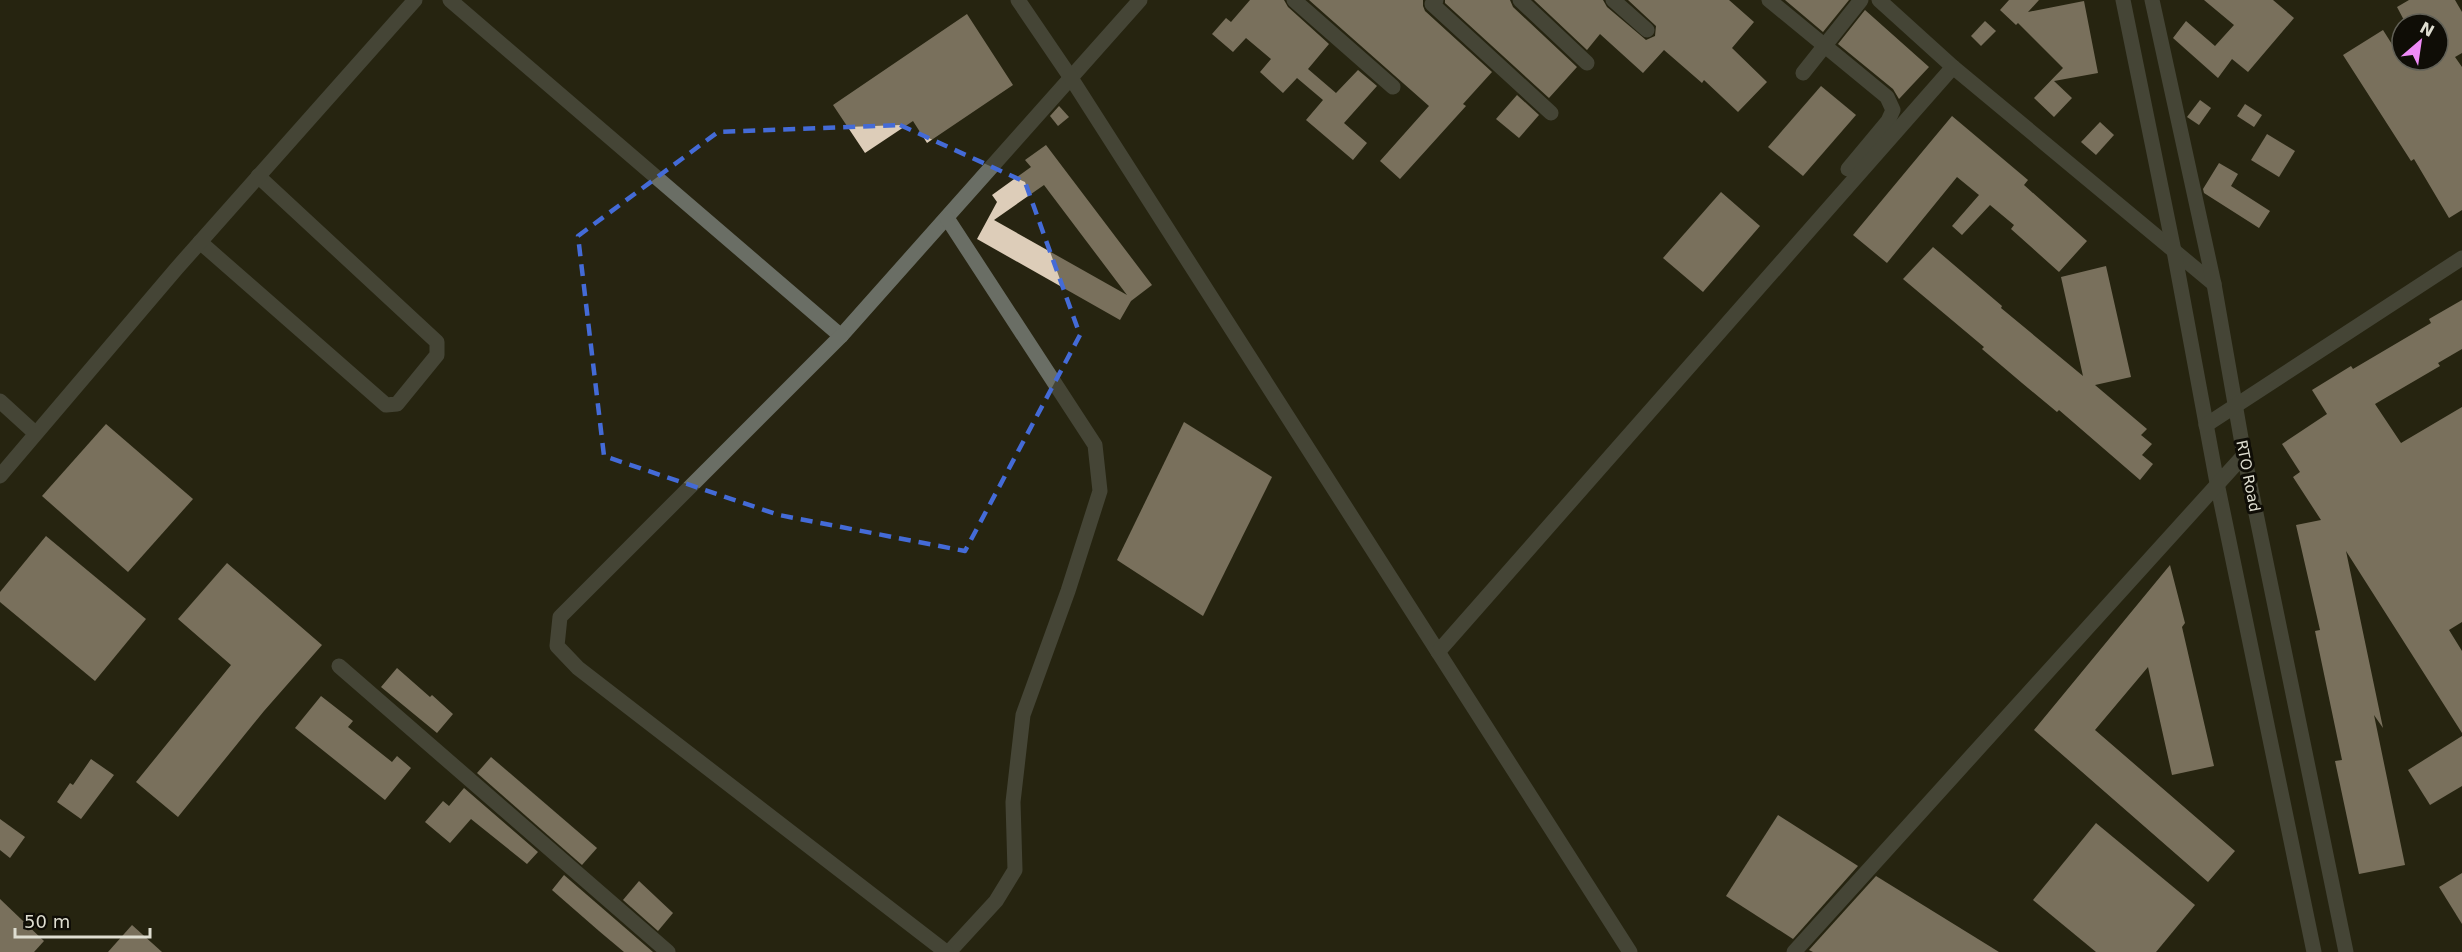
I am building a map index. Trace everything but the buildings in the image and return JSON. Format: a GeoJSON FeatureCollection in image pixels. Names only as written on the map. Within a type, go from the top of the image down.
{"type":"FeatureCollection","features":[{"type":"Feature","properties":{"kind":"street"},"geometry":{"type":"LineString","coordinates":[[0,476],[200,242],[415,0]]}},
{"type":"Feature","properties":{"kind":"street"},"geometry":{"type":"LineString","coordinates":[[450,0],[841,336]]}},
{"type":"Feature","properties":{"kind":"street"},"geometry":{"type":"LineString","coordinates":[[1018,0],[1071,78],[1630,952]]}},
{"type":"Feature","properties":{"kind":"street"},"geometry":{"type":"LineString","coordinates":[[947,218],[1095,445],[1100,491],[1068,591],[1023,715],[1013,802],[1015,870],[996,901],[947,952],[578,668],[557,646],[560,617],[841,336],[1140,0]]}},
{"type":"Feature","properties":{"kind":"street"},"geometry":{"type":"LineString","coordinates":[[1294,0],[1393,87]]}},
{"type":"Feature","properties":{"kind":"street"},"geometry":{"type":"LineString","coordinates":[[1436,0],[1432,4],[1551,113]]}},
{"type":"Feature","properties":{"kind":"street"},"geometry":{"type":"LineString","coordinates":[[1520,0],[1587,63]]}},
{"type":"Feature","properties":{"kind":"street"},"geometry":{"type":"LineString","coordinates":[[1613,0],[1647,30]]}},
{"type":"Feature","properties":{"kind":"street"},"geometry":{"type":"LineString","coordinates":[[1769,0],[1887,97],[1893,110],[1888,121],[1848,169]]}},
{"type":"Feature","properties":{"kind":"street"},"geometry":{"type":"LineString","coordinates":[[1803,73],[1861,0]]}},
{"type":"Feature","properties":{"kind":"street"},"geometry":{"type":"LineString","coordinates":[[1879,0],[1953,67],[2214,284]]}},
{"type":"Feature","properties":{"kind":"street","name":"RTO Road"},"geometry":{"type":"LineString","coordinates":[[2122,0],[2174,251],[2217,483],[2314,952]]}},
{"type":"Feature","properties":{"kind":"street","name":"RTO Road"},"geometry":{"type":"LineString","coordinates":[[2152,0],[2214,284],[2244,455],[2346,952]]}},
{"type":"Feature","properties":{"kind":"street"},"geometry":{"type":"LineString","coordinates":[[1438,652],[1953,67]]}},
{"type":"Feature","properties":{"kind":"street"},"geometry":{"type":"LineString","coordinates":[[200,242],[386,405],[397,404],[437,355],[438,342],[258,176]]}},
{"type":"Feature","properties":{"kind":"street"},"geometry":{"type":"LineString","coordinates":[[2206,425],[2462,258]]}},
{"type":"Feature","properties":{"kind":"street"},"geometry":{"type":"LineString","coordinates":[[0,401],[35,433]]}},
{"type":"Feature","properties":{"kind":"street"},"geometry":{"type":"LineString","coordinates":[[1794,952],[2244,455]]}},
{"type":"Feature","properties":{"kind":"street"},"geometry":{"type":"LineString","coordinates":[[339,666],[668,952]]}},
{"type":"Feature","properties":{"kind":"highlighted area"},"geometry":{"type":"Polygon","coordinates":[[[900,125],[1025,182],[1080,335],[965,551],[779,515],[604,456],[578,236],[718,132],[900,125]]]}}]}
